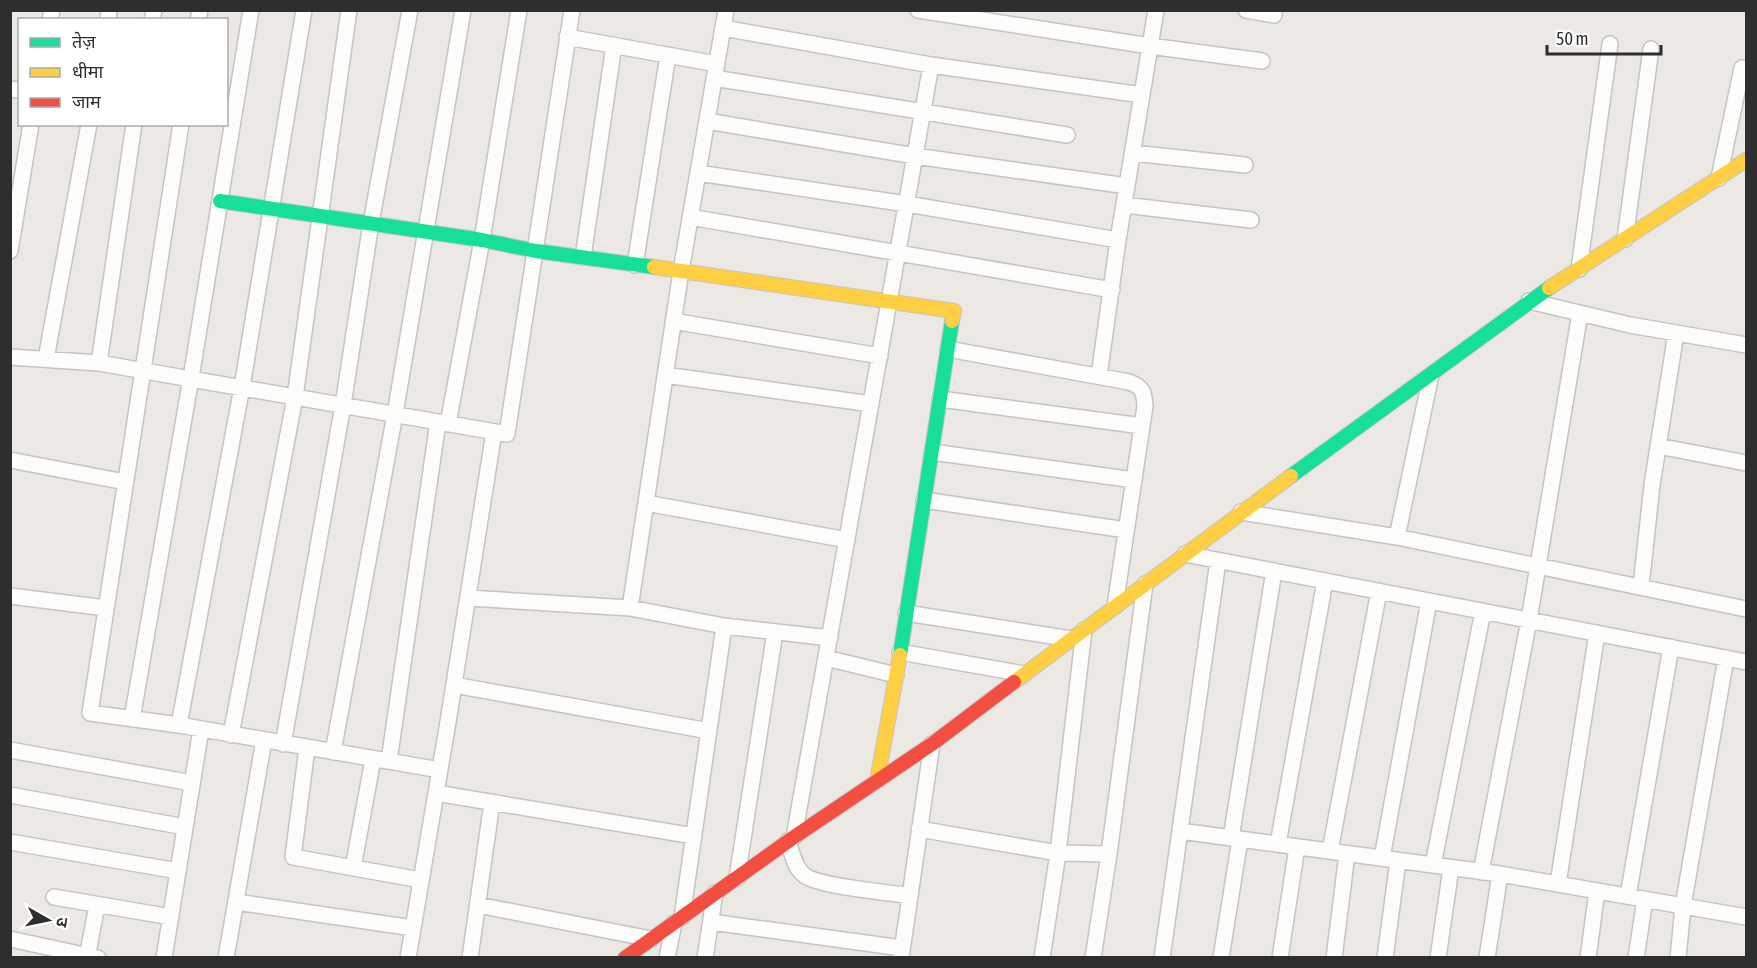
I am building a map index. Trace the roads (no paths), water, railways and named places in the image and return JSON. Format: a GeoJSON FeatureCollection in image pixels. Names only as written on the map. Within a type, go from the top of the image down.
{"type":"FeatureCollection","features":[{"type":"Feature","properties":{"kind":"street"},"geometry":{"type":"LineString","coordinates":[[132,718],[191,378],[251,10]]}},
{"type":"Feature","properties":{"kind":"street"},"geometry":{"type":"LineString","coordinates":[[178,725],[242,387],[304,10]]}},
{"type":"Feature","properties":{"kind":"street"},"geometry":{"type":"LineString","coordinates":[[231,735],[295,397],[349,10]]}},
{"type":"Feature","properties":{"kind":"street"},"geometry":{"type":"LineString","coordinates":[[283,744],[343,405],[371,223],[410,10]]}},
{"type":"Feature","properties":{"kind":"street"},"geometry":{"type":"LineString","coordinates":[[333,752],[395,414],[463,10]]}},
{"type":"Feature","properties":{"kind":"street"},"geometry":{"type":"LineString","coordinates":[[389,761],[443,423],[482,240],[519,10]]}},
{"type":"Feature","properties":{"kind":"street"},"geometry":{"type":"LineString","coordinates":[[10,357],[99,363],[507,434],[572,10]]}},
{"type":"Feature","properties":{"kind":"street"},"geometry":{"type":"LineString","coordinates":[[630,608],[681,271],[726,10]]}},
{"type":"Feature","properties":{"kind":"street"},"geometry":{"type":"LineString","coordinates":[[918,10],[1262,61]]}},
{"type":"Feature","properties":{"kind":"street"},"geometry":{"type":"LineString","coordinates":[[1099,376],[1118,240],[1156,10]]}},
{"type":"Feature","properties":{"kind":"street"},"geometry":{"type":"LineString","coordinates":[[1246,10],[1274,15]]}},
{"type":"Feature","properties":{"kind":"street"},"geometry":{"type":"LineString","coordinates":[[723,28],[931,65],[1142,95]]}},
{"type":"Feature","properties":{"kind":"street"},"geometry":{"type":"LineString","coordinates":[[567,37],[668,56],[715,71],[923,111],[1067,135]]}},
{"type":"Feature","properties":{"kind":"street"},"geometry":{"type":"LineString","coordinates":[[1579,269],[1610,44]]}},
{"type":"Feature","properties":{"kind":"street"},"geometry":{"type":"LineString","coordinates":[[583,257],[614,45]]}},
{"type":"Feature","properties":{"kind":"street"},"geometry":{"type":"LineString","coordinates":[[1625,239],[1651,49]]}},
{"type":"Feature","properties":{"kind":"street"},"geometry":{"type":"LineString","coordinates":[[635,265],[668,56]]}},
{"type":"Feature","properties":{"kind":"street"},"geometry":{"type":"LineString","coordinates":[[910,896],[827,883],[806,877],[798,869],[791,839],[830,638],[931,65]]}},
{"type":"Feature","properties":{"kind":"street"},"geometry":{"type":"LineString","coordinates":[[1719,178],[1742,68]]}},
{"type":"Feature","properties":{"kind":"street"},"geometry":{"type":"LineString","coordinates":[[706,121],[915,156],[1127,186]]}},
{"type":"Feature","properties":{"kind":"street"},"geometry":{"type":"LineString","coordinates":[[10,251],[31,126]]}},
{"type":"Feature","properties":{"kind":"street"},"geometry":{"type":"LineString","coordinates":[[46,359],[89,126]]}},
{"type":"Feature","properties":{"kind":"street"},"geometry":{"type":"LineString","coordinates":[[99,363],[134,126]]}},
{"type":"Feature","properties":{"kind":"street"},"geometry":{"type":"LineString","coordinates":[[181,126],[90,713],[178,725],[440,770]]}},
{"type":"Feature","properties":{"kind":"street"},"geometry":{"type":"LineString","coordinates":[[1133,153],[1245,165]]}},
{"type":"Feature","properties":{"kind":"street"},"geometry":{"type":"LineString","coordinates":[[625,957],[791,839],[932,744],[1241,512],[1529,302],[1746,160]]}},
{"type":"Feature","properties":{"kind":"street"},"geometry":{"type":"LineString","coordinates":[[698,172],[907,204],[1118,240]]}},
{"type":"Feature","properties":{"kind":"street"},"geometry":{"type":"LineString","coordinates":[[220,201],[482,240],[536,251],[954,311],[900,652],[877,781]]}},
{"type":"Feature","properties":{"kind":"street"},"geometry":{"type":"LineString","coordinates":[[1124,205],[1251,220]]}},
{"type":"Feature","properties":{"kind":"street"},"geometry":{"type":"LineString","coordinates":[[690,217],[1112,290]]}},
{"type":"Feature","properties":{"kind":"street"},"geometry":{"type":"LineString","coordinates":[[1529,302],[1580,314],[1746,345]]}},
{"type":"Feature","properties":{"kind":"street"},"geometry":{"type":"LineString","coordinates":[[1481,872],[1529,620],[1580,314]]}},
{"type":"Feature","properties":{"kind":"street"},"geometry":{"type":"LineString","coordinates":[[673,321],[880,356]]}},
{"type":"Feature","properties":{"kind":"street"},"geometry":{"type":"LineString","coordinates":[[1641,586],[1658,446],[1676,333]]}},
{"type":"Feature","properties":{"kind":"street"},"geometry":{"type":"LineString","coordinates":[[948,349],[1099,376],[1140,386],[1144,392],[1145,406],[1115,606]]}},
{"type":"Feature","properties":{"kind":"street"},"geometry":{"type":"LineString","coordinates":[[665,375],[871,404]]}},
{"type":"Feature","properties":{"kind":"street"},"geometry":{"type":"LineString","coordinates":[[1397,537],[1431,375]]}},
{"type":"Feature","properties":{"kind":"street"},"geometry":{"type":"LineString","coordinates":[[940,399],[1142,426]]}},
{"type":"Feature","properties":{"kind":"street"},"geometry":{"type":"LineString","coordinates":[[408,957],[494,432]]}},
{"type":"Feature","properties":{"kind":"street"},"geometry":{"type":"LineString","coordinates":[[1658,446],[1746,463]]}},
{"type":"Feature","properties":{"kind":"street"},"geometry":{"type":"LineString","coordinates":[[932,452],[1134,480]]}},
{"type":"Feature","properties":{"kind":"street"},"geometry":{"type":"LineString","coordinates":[[10,460],[125,482]]}},
{"type":"Feature","properties":{"kind":"street"},"geometry":{"type":"LineString","coordinates":[[924,500],[1126,530]]}},
{"type":"Feature","properties":{"kind":"street"},"geometry":{"type":"LineString","coordinates":[[646,503],[847,540]]}},
{"type":"Feature","properties":{"kind":"street"},"geometry":{"type":"LineString","coordinates":[[1241,512],[1397,537],[1746,609]]}},
{"type":"Feature","properties":{"kind":"street"},"geometry":{"type":"LineString","coordinates":[[1185,554],[1746,662]]}},
{"type":"Feature","properties":{"kind":"street"},"geometry":{"type":"LineString","coordinates":[[1162,957],[1218,561]]}},
{"type":"Feature","properties":{"kind":"street"},"geometry":{"type":"LineString","coordinates":[[1221,957],[1235,838],[1274,571]]}},
{"type":"Feature","properties":{"kind":"street"},"geometry":{"type":"LineString","coordinates":[[1278,844],[1325,581]]}},
{"type":"Feature","properties":{"kind":"street"},"geometry":{"type":"LineString","coordinates":[[1093,957],[1145,584]]}},
{"type":"Feature","properties":{"kind":"street"},"geometry":{"type":"LineString","coordinates":[[1330,852],[1379,591]]}},
{"type":"Feature","properties":{"kind":"street"},"geometry":{"type":"LineString","coordinates":[[10,596],[106,609]]}},
{"type":"Feature","properties":{"kind":"street"},"geometry":{"type":"LineString","coordinates":[[468,598],[630,608],[724,626],[830,638]]}},
{"type":"Feature","properties":{"kind":"street"},"geometry":{"type":"LineString","coordinates":[[1382,858],[1429,601]]}},
{"type":"Feature","properties":{"kind":"street"},"geometry":{"type":"LineString","coordinates":[[1433,866],[1483,611]]}},
{"type":"Feature","properties":{"kind":"street"},"geometry":{"type":"LineString","coordinates":[[906,613],[1077,634]]}},
{"type":"Feature","properties":{"kind":"street"},"geometry":{"type":"LineString","coordinates":[[668,957],[678,920],[694,836],[724,626]]}},
{"type":"Feature","properties":{"kind":"street"},"geometry":{"type":"LineString","coordinates":[[737,878],[775,632]]}},
{"type":"Feature","properties":{"kind":"street"},"geometry":{"type":"LineString","coordinates":[[1558,884],[1597,633]]}},
{"type":"Feature","properties":{"kind":"street"},"geometry":{"type":"LineString","coordinates":[[1042,957],[1058,853],[1077,634]]}},
{"type":"Feature","properties":{"kind":"street"},"geometry":{"type":"LineString","coordinates":[[1628,896],[1671,647]]}},
{"type":"Feature","properties":{"kind":"street"},"geometry":{"type":"LineString","coordinates":[[900,652],[1024,674]]}},
{"type":"Feature","properties":{"kind":"street"},"geometry":{"type":"LineString","coordinates":[[826,658],[896,675]]}},
{"type":"Feature","properties":{"kind":"street"},"geometry":{"type":"LineString","coordinates":[[1678,957],[1683,906],[1726,658]]}},
{"type":"Feature","properties":{"kind":"street"},"geometry":{"type":"LineString","coordinates":[[454,685],[709,731]]}},
{"type":"Feature","properties":{"kind":"street"},"geometry":{"type":"LineString","coordinates":[[164,957],[201,729]]}},
{"type":"Feature","properties":{"kind":"street"},"geometry":{"type":"LineString","coordinates":[[230,957],[236,902],[264,741]]}},
{"type":"Feature","properties":{"kind":"street"},"geometry":{"type":"LineString","coordinates":[[711,922],[902,953],[932,744]]}},
{"type":"Feature","properties":{"kind":"street"},"geometry":{"type":"LineString","coordinates":[[307,748],[293,857],[421,880]]}},
{"type":"Feature","properties":{"kind":"street"},"geometry":{"type":"LineString","coordinates":[[10,750],[192,783]]}},
{"type":"Feature","properties":{"kind":"street"},"geometry":{"type":"LineString","coordinates":[[353,868],[374,759]]}},
{"type":"Feature","properties":{"kind":"street"},"geometry":{"type":"LineString","coordinates":[[436,793],[694,836]]}},
{"type":"Feature","properties":{"kind":"street"},"geometry":{"type":"LineString","coordinates":[[10,795],[185,827]]}},
{"type":"Feature","properties":{"kind":"street"},"geometry":{"type":"LineString","coordinates":[[470,957],[492,802]]}},
{"type":"Feature","properties":{"kind":"street"},"geometry":{"type":"LineString","coordinates":[[919,829],[1058,853],[1109,854]]}},
{"type":"Feature","properties":{"kind":"street"},"geometry":{"type":"LineString","coordinates":[[1180,831],[1500,874],[1746,916]]}},
{"type":"Feature","properties":{"kind":"street"},"geometry":{"type":"LineString","coordinates":[[10,842],[178,871]]}},
{"type":"Feature","properties":{"kind":"street"},"geometry":{"type":"LineString","coordinates":[[1280,957],[1297,847]]}},
{"type":"Feature","properties":{"kind":"street"},"geometry":{"type":"LineString","coordinates":[[1334,957],[1347,854]]}},
{"type":"Feature","properties":{"kind":"street"},"geometry":{"type":"LineString","coordinates":[[1384,957],[1398,861]]}},
{"type":"Feature","properties":{"kind":"street"},"geometry":{"type":"LineString","coordinates":[[1438,957],[1451,868]]}},
{"type":"Feature","properties":{"kind":"street"},"geometry":{"type":"LineString","coordinates":[[1487,957],[1500,874]]}},
{"type":"Feature","properties":{"kind":"street"},"geometry":{"type":"LineString","coordinates":[[1588,957],[1597,891]]}},
{"type":"Feature","properties":{"kind":"street"},"geometry":{"type":"LineString","coordinates":[[705,957],[716,893]]}},
{"type":"Feature","properties":{"kind":"street"},"geometry":{"type":"LineString","coordinates":[[54,897],[171,917]]}},
{"type":"Feature","properties":{"kind":"street"},"geometry":{"type":"LineString","coordinates":[[1636,957],[1645,899]]}},
{"type":"Feature","properties":{"kind":"street"},"geometry":{"type":"LineString","coordinates":[[236,902],[413,928]]}},
{"type":"Feature","properties":{"kind":"street"},"geometry":{"type":"LineString","coordinates":[[10,939],[90,957],[97,905]]}},
{"type":"Feature","properties":{"kind":"street"},"geometry":{"type":"LineString","coordinates":[[478,905],[651,939]]}}]}
